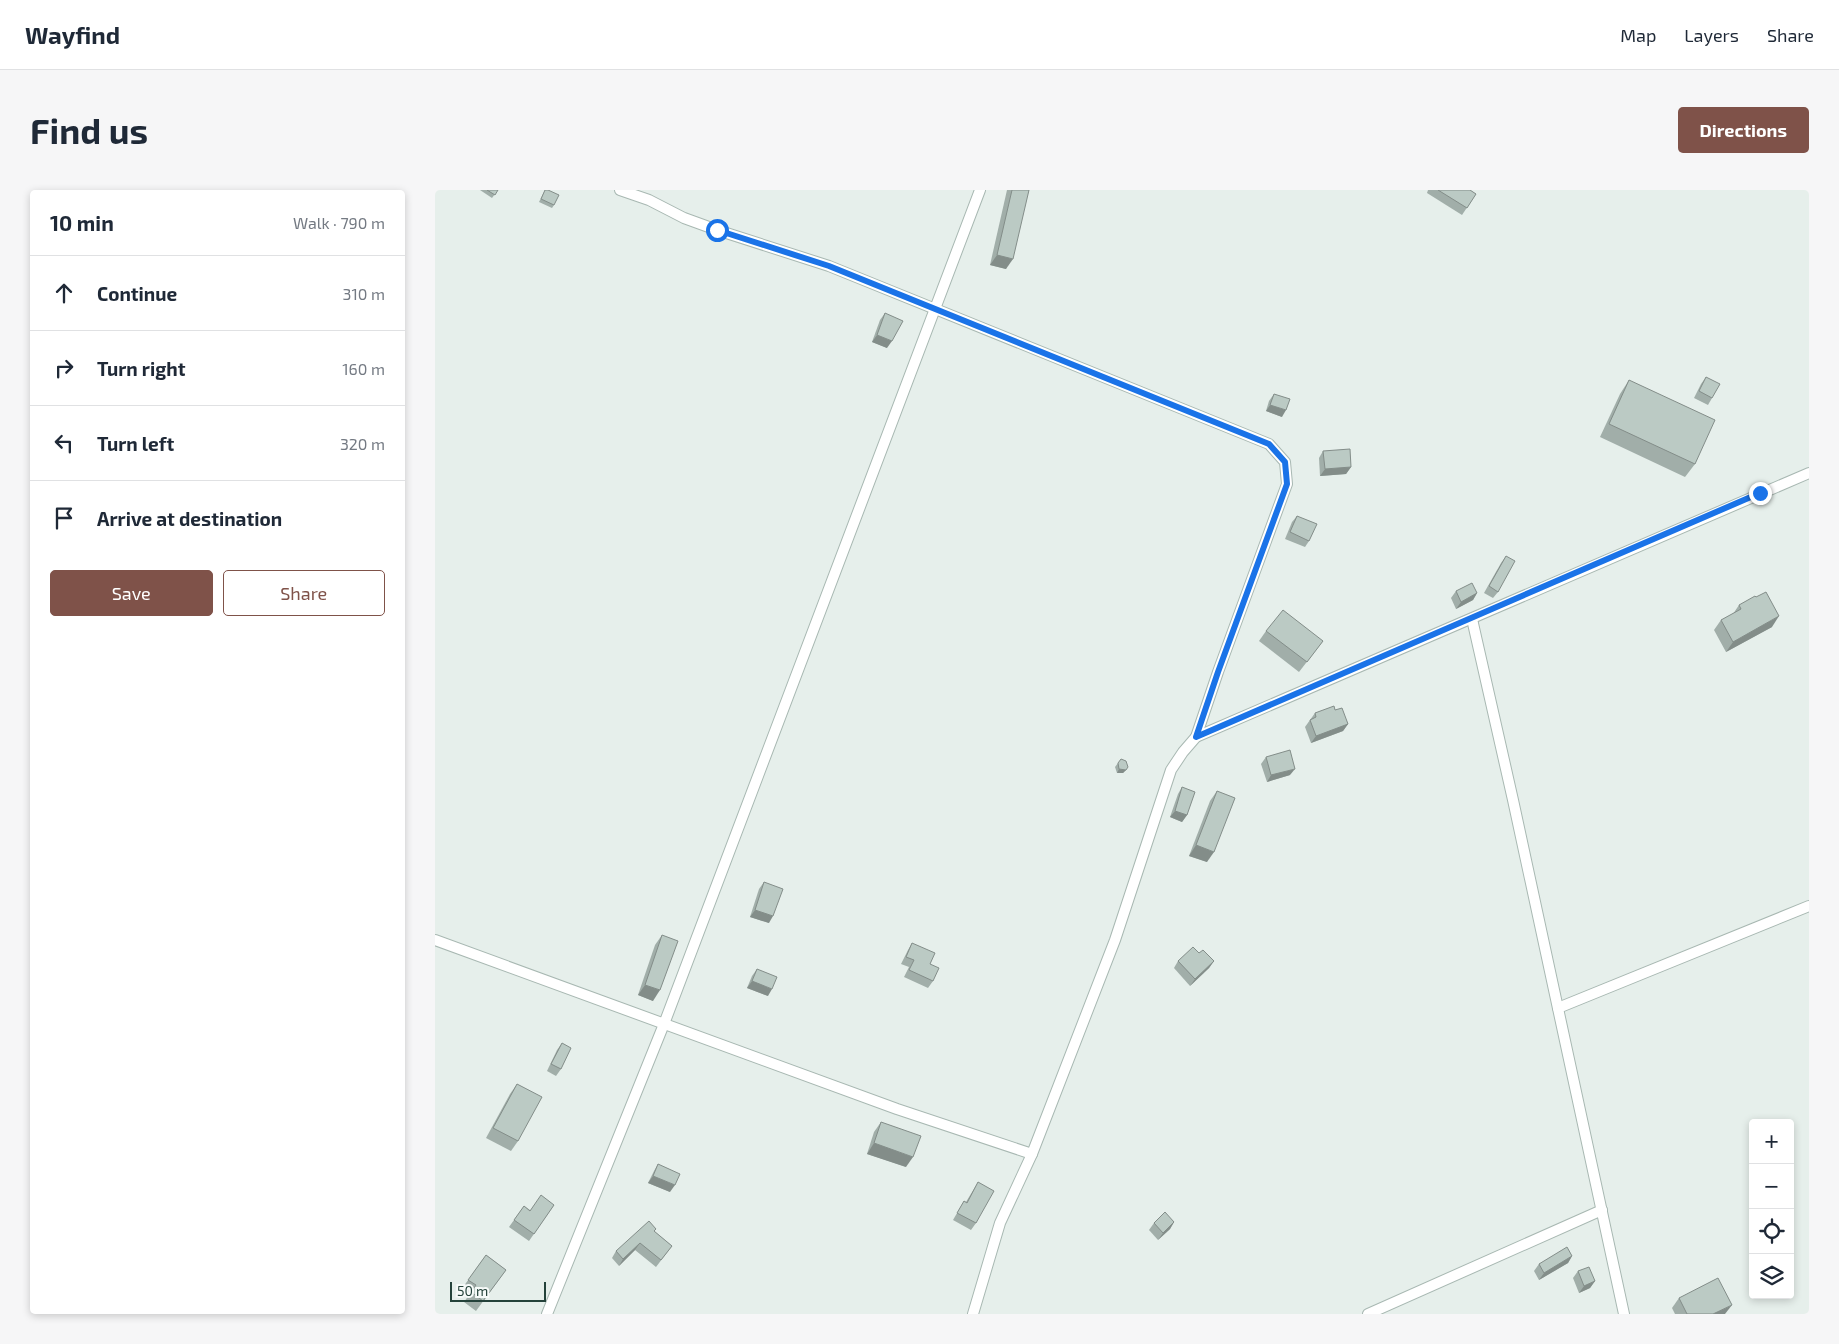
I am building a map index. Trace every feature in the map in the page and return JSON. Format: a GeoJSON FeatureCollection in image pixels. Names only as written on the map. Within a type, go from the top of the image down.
{"type":"FeatureCollection","features":[{"type":"Feature","properties":{"kind":"street"},"geometry":{"type":"LineString","coordinates":[[620,190],[649,200],[684,218],[829,266],[1269,444],[1285,462],[1287,484],[1196,737],[1171,770],[1115,940],[1032,1154],[1000,1223],[973,1314]]}},
{"type":"Feature","properties":{"kind":"street"},"geometry":{"type":"LineString","coordinates":[[547,1314],[664,1024],[980,190]]}},
{"type":"Feature","properties":{"kind":"street"},"geometry":{"type":"LineString","coordinates":[[1196,737],[1809,473]]}},
{"type":"Feature","properties":{"kind":"street"},"geometry":{"type":"LineString","coordinates":[[1472,619],[1624,1314]]}},
{"type":"Feature","properties":{"kind":"street"},"geometry":{"type":"LineString","coordinates":[[1558,1008],[1809,906]]}},
{"type":"Feature","properties":{"kind":"street"},"geometry":{"type":"LineString","coordinates":[[435,940],[897,1109],[1032,1154]]}},
{"type":"Feature","properties":{"kind":"street"},"geometry":{"type":"LineString","coordinates":[[1368,1314],[1602,1210]]}},
{"type":"Feature","properties":{"kind":"building"},"geometry":{"type":"Polygon","coordinates":[[[487,190],[498,190],[495,195],[487,190]]]}},
{"type":"Feature","properties":{"kind":"building"},"geometry":{"type":"Polygon","coordinates":[[[545,190],[559,195],[554,205],[541,199],[545,190]]]}},
{"type":"Feature","properties":{"kind":"building"},"geometry":{"type":"Polygon","coordinates":[[[1012,190],[1029,190],[1013,259],[997,255],[1012,190]]]}},
{"type":"Feature","properties":{"kind":"building"},"geometry":{"type":"Polygon","coordinates":[[[1438,190],[1470,190],[1476,194],[1467,208],[1438,190]]]}},
{"type":"Feature","properties":{"kind":"building"},"geometry":{"type":"Polygon","coordinates":[[[885,313],[903,321],[892,341],[877,335],[885,313]]]}},
{"type":"Feature","properties":{"kind":"building"},"geometry":{"type":"Polygon","coordinates":[[[1706,377],[1720,384],[1712,398],[1699,391],[1706,377]]]}},
{"type":"Feature","properties":{"kind":"building"},"geometry":{"type":"Polygon","coordinates":[[[1629,380],[1715,420],[1695,464],[1609,424],[1629,380]]]}},
{"type":"Feature","properties":{"kind":"building"},"geometry":{"type":"Polygon","coordinates":[[[1274,394],[1290,399],[1286,410],[1270,405],[1274,394]]]}},
{"type":"Feature","properties":{"kind":"building"},"geometry":{"type":"Polygon","coordinates":[[[1350,449],[1351,467],[1325,469],[1323,451],[1350,449]]]}},
{"type":"Feature","properties":{"kind":"building"},"geometry":{"type":"Polygon","coordinates":[[[1297,516],[1317,524],[1309,541],[1290,532],[1297,516]]]}},
{"type":"Feature","properties":{"kind":"building"},"geometry":{"type":"Polygon","coordinates":[[[1506,556],[1515,561],[1498,592],[1489,586],[1506,556]]]}},
{"type":"Feature","properties":{"kind":"building"},"geometry":{"type":"Polygon","coordinates":[[[1472,583],[1477,593],[1461,602],[1456,591],[1472,583]]]}},
{"type":"Feature","properties":{"kind":"building"},"geometry":{"type":"Polygon","coordinates":[[[1766,592],[1779,616],[1733,642],[1721,620],[1741,609],[1739,605],[1766,592]]]}},
{"type":"Feature","properties":{"kind":"building"},"geometry":{"type":"Polygon","coordinates":[[[1283,610],[1323,641],[1307,662],[1266,631],[1283,610]]]}},
{"type":"Feature","properties":{"kind":"building"},"geometry":{"type":"Polygon","coordinates":[[[1334,706],[1335,710],[1342,708],[1348,724],[1316,736],[1310,720],[1316,717],[1315,713],[1334,706]]]}},
{"type":"Feature","properties":{"kind":"building"},"geometry":{"type":"Polygon","coordinates":[[[1290,750],[1295,769],[1271,775],[1266,757],[1290,750]]]}},
{"type":"Feature","properties":{"kind":"building"},"geometry":{"type":"Polygon","coordinates":[[[1121,759],[1126,761],[1128,767],[1126,770],[1119,769],[1118,763],[1121,759]]]}},
{"type":"Feature","properties":{"kind":"building"},"geometry":{"type":"Polygon","coordinates":[[[1182,787],[1195,792],[1187,815],[1175,811],[1182,787]]]}},
{"type":"Feature","properties":{"kind":"building"},"geometry":{"type":"Polygon","coordinates":[[[1217,791],[1235,798],[1214,852],[1196,845],[1217,791]]]}},
{"type":"Feature","properties":{"kind":"building"},"geometry":{"type":"Polygon","coordinates":[[[764,882],[783,889],[773,916],[755,910],[764,882]]]}},
{"type":"Feature","properties":{"kind":"building"},"geometry":{"type":"Polygon","coordinates":[[[662,935],[678,941],[660,990],[645,985],[662,935]]]}},
{"type":"Feature","properties":{"kind":"building"},"geometry":{"type":"Polygon","coordinates":[[[912,943],[935,953],[930,964],[939,968],[933,981],[909,970],[914,960],[906,957],[912,943]]]}},
{"type":"Feature","properties":{"kind":"building"},"geometry":{"type":"Polygon","coordinates":[[[1193,947],[1199,953],[1203,950],[1214,961],[1195,979],[1178,961],[1193,947]]]}},
{"type":"Feature","properties":{"kind":"building"},"geometry":{"type":"Polygon","coordinates":[[[757,969],[777,977],[772,989],[752,981],[757,969]]]}},
{"type":"Feature","properties":{"kind":"building"},"geometry":{"type":"Polygon","coordinates":[[[562,1043],[571,1048],[561,1069],[551,1064],[562,1043]]]}},
{"type":"Feature","properties":{"kind":"building"},"geometry":{"type":"Polygon","coordinates":[[[517,1084],[542,1097],[518,1141],[493,1128],[517,1084]]]}},
{"type":"Feature","properties":{"kind":"building"},"geometry":{"type":"Polygon","coordinates":[[[881,1122],[921,1136],[913,1157],[874,1143],[881,1122]]]}},
{"type":"Feature","properties":{"kind":"building"},"geometry":{"type":"Polygon","coordinates":[[[658,1164],[680,1174],[675,1185],[653,1176],[658,1164]]]}},
{"type":"Feature","properties":{"kind":"building"},"geometry":{"type":"Polygon","coordinates":[[[978,1182],[994,1191],[976,1223],[957,1213],[964,1201],[967,1203],[978,1182]]]}},
{"type":"Feature","properties":{"kind":"building"},"geometry":{"type":"Polygon","coordinates":[[[541,1195],[554,1205],[534,1234],[514,1220],[524,1206],[530,1211],[541,1195]]]}},
{"type":"Feature","properties":{"kind":"building"},"geometry":{"type":"Polygon","coordinates":[[[1165,1212],[1174,1222],[1163,1233],[1154,1223],[1165,1212]]]}},
{"type":"Feature","properties":{"kind":"building"},"geometry":{"type":"Polygon","coordinates":[[[649,1221],[656,1229],[654,1231],[672,1246],[661,1260],[640,1243],[623,1259],[616,1251],[649,1221]]]}},
{"type":"Feature","properties":{"kind":"building"},"geometry":{"type":"Polygon","coordinates":[[[1567,1247],[1572,1256],[1544,1273],[1539,1264],[1567,1247]]]}},
{"type":"Feature","properties":{"kind":"building"},"geometry":{"type":"Polygon","coordinates":[[[486,1255],[506,1270],[483,1301],[471,1292],[476,1285],[468,1280],[486,1255]]]}},
{"type":"Feature","properties":{"kind":"building"},"geometry":{"type":"Polygon","coordinates":[[[1589,1267],[1595,1281],[1584,1286],[1578,1271],[1589,1267]]]}},
{"type":"Feature","properties":{"kind":"building"},"geometry":{"type":"Polygon","coordinates":[[[1718,1278],[1732,1305],[1713,1314],[1687,1314],[1679,1298],[1718,1278]]]}},
{"type":"Feature","properties":{"kind":"route"},"geometry":{"type":"LineString","coordinates":[[717,230],[829,266],[1269,444],[1285,462],[1287,484],[1196,737],[1760,493]]}}]}
